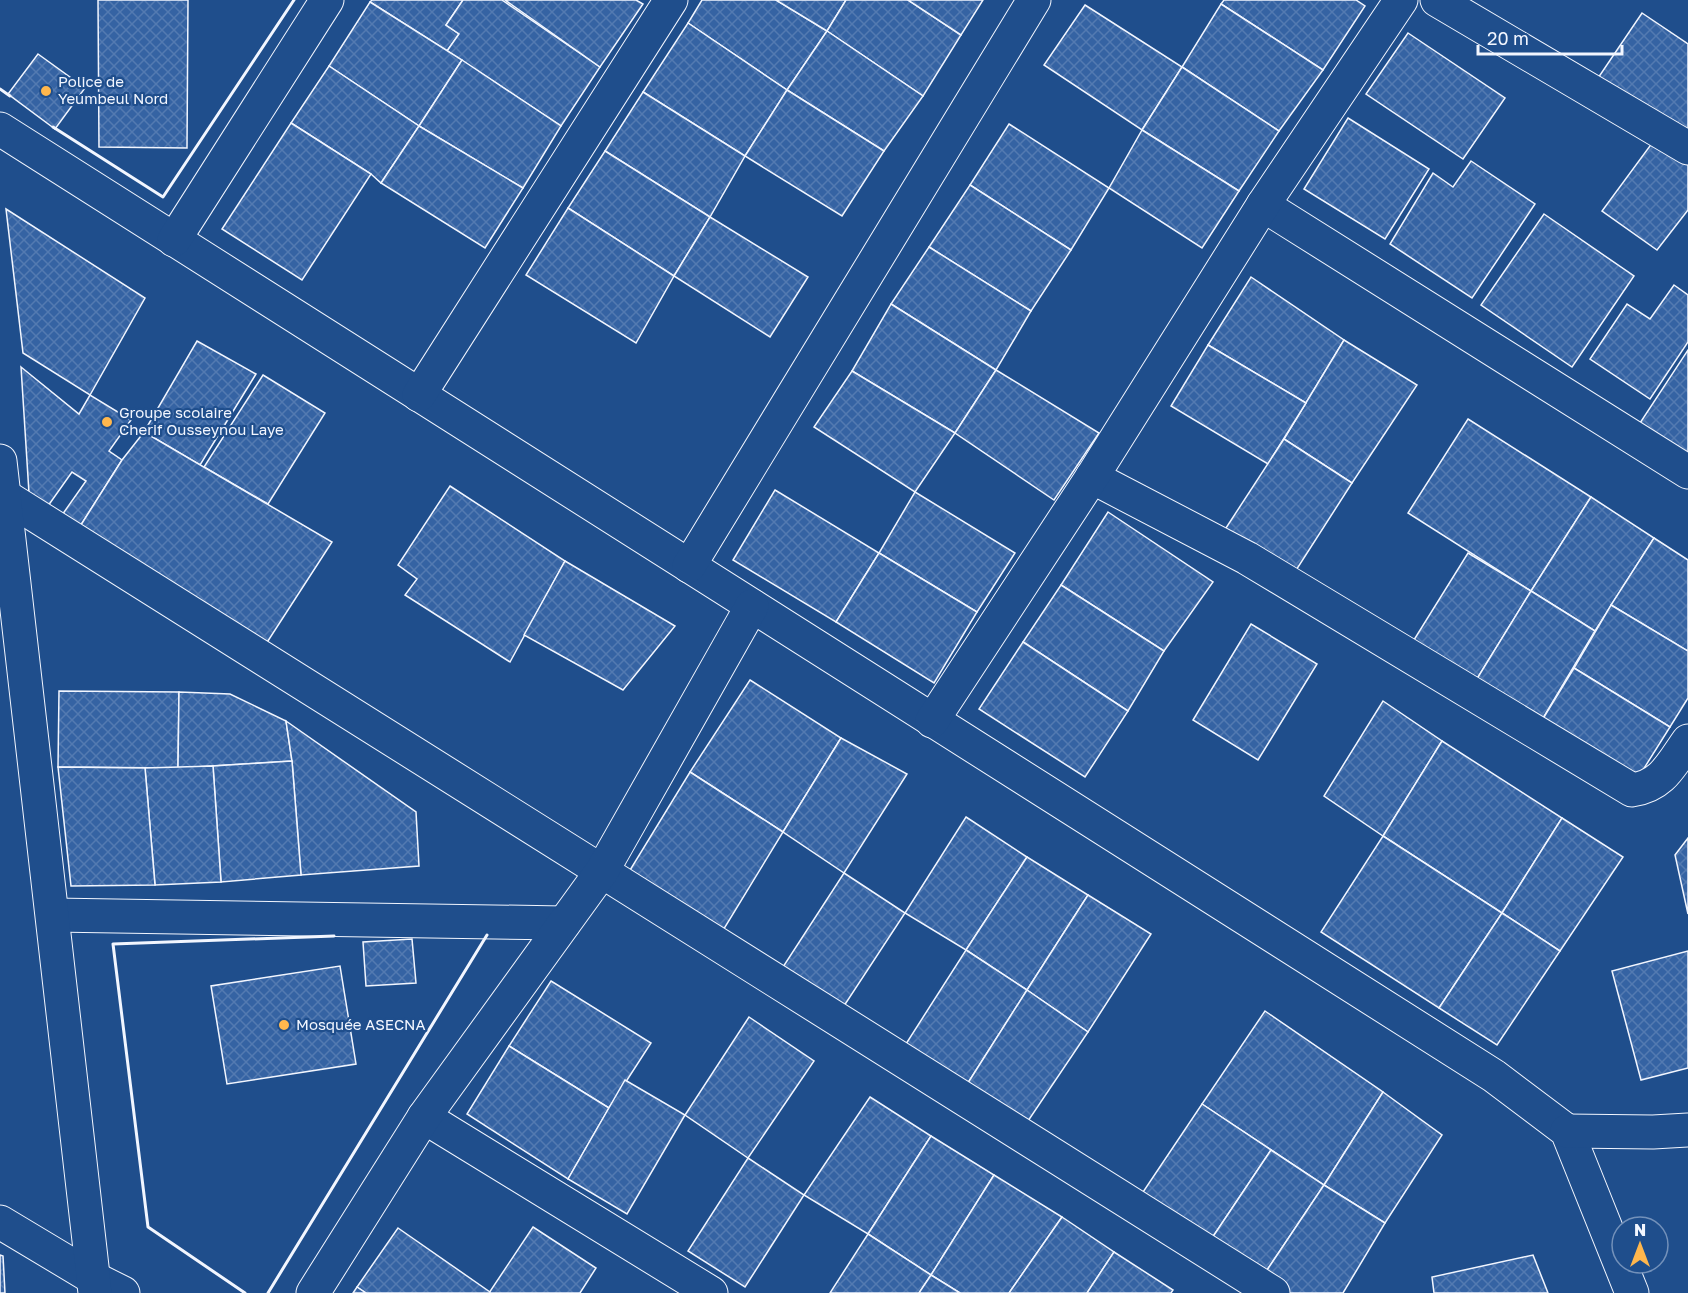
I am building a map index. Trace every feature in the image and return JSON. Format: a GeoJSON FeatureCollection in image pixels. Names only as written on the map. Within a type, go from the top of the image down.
{"type":"FeatureCollection","features":[{"type":"Feature","properties":{"kind":"street"},"geometry":{"type":"LineString","coordinates":[[174,240],[327,0]]}},
{"type":"Feature","properties":{"kind":"street"},"geometry":{"type":"LineString","coordinates":[[419,395],[671,0]]}},
{"type":"Feature","properties":{"kind":"street"},"geometry":{"type":"LineString","coordinates":[[689,566],[1034,0]]}},
{"type":"Feature","properties":{"kind":"street"},"geometry":{"type":"LineString","coordinates":[[933,721],[1092,477],[1263,205],[1401,0]]}},
{"type":"Feature","properties":{"kind":"street"},"geometry":{"type":"LineString","coordinates":[[1437,0],[1688,148]]}},
{"type":"Feature","properties":{"kind":"street"},"geometry":{"type":"LineString","coordinates":[[0,129],[1494,1076],[1567,1131],[1632,1293]]}},
{"type":"Feature","properties":{"kind":"street"},"geometry":{"type":"LineString","coordinates":[[1263,205],[1688,472]]}},
{"type":"Feature","properties":{"kind":"street"},"geometry":{"type":"LineString","coordinates":[[0,460],[53,915],[104,1288]]}},
{"type":"Feature","properties":{"kind":"street"},"geometry":{"type":"LineString","coordinates":[[1092,477],[1247,558],[1632,790],[1643,789],[1661,779],[1688,741]]}},
{"type":"Feature","properties":{"kind":"street"},"geometry":{"type":"LineString","coordinates":[[3,495],[1273,1293]]}},
{"type":"Feature","properties":{"kind":"street"},"geometry":{"type":"LineString","coordinates":[[313,1293],[424,1117],[602,871],[752,606]]}},
{"type":"Feature","properties":{"kind":"street"},"geometry":{"type":"LineString","coordinates":[[53,915],[564,923]]}},
{"type":"Feature","properties":{"kind":"street"},"geometry":{"type":"LineString","coordinates":[[424,1117],[711,1293]]}},
{"type":"Feature","properties":{"kind":"street"},"geometry":{"type":"LineString","coordinates":[[1567,1131],[1688,1130]]}},
{"type":"Feature","properties":{"kind":"street"},"geometry":{"type":"LineString","coordinates":[[0,1222],[104,1288]]}},
{"type":"Feature","properties":{"kind":"building"},"geometry":{"type":"Polygon","coordinates":[[[98,0],[188,0],[187,148],[99,147],[98,0]]]}},
{"type":"Feature","properties":{"kind":"building"},"geometry":{"type":"Polygon","coordinates":[[[372,0],[463,0],[446,25],[459,34],[447,51],[370,2],[372,0]]]}},
{"type":"Feature","properties":{"kind":"building"},"geometry":{"type":"Polygon","coordinates":[[[463,0],[502,0],[600,67],[561,126],[447,51],[459,34],[446,25],[463,0]]]}},
{"type":"Feature","properties":{"kind":"building"},"geometry":{"type":"Polygon","coordinates":[[[505,0],[636,0],[643,4],[600,67],[505,0]]]}},
{"type":"Feature","properties":{"kind":"building"},"geometry":{"type":"Polygon","coordinates":[[[702,0],[776,0],[827,31],[787,90],[688,23],[702,0]]]}},
{"type":"Feature","properties":{"kind":"building"},"geometry":{"type":"Polygon","coordinates":[[[776,0],[846,0],[827,31],[776,0]]]}},
{"type":"Feature","properties":{"kind":"building"},"geometry":{"type":"Polygon","coordinates":[[[846,0],[908,0],[961,35],[923,96],[827,31],[846,0]]]}},
{"type":"Feature","properties":{"kind":"building"},"geometry":{"type":"Polygon","coordinates":[[[908,0],[983,0],[961,35],[908,0]]]}},
{"type":"Feature","properties":{"kind":"building"},"geometry":{"type":"Polygon","coordinates":[[[1224,0],[1356,0],[1365,6],[1323,70],[1221,4],[1224,0]]]}},
{"type":"Feature","properties":{"kind":"building"},"geometry":{"type":"Polygon","coordinates":[[[370,2],[462,60],[419,126],[329,66],[370,2]]]}},
{"type":"Feature","properties":{"kind":"building"},"geometry":{"type":"Polygon","coordinates":[[[1221,4],[1323,70],[1279,131],[1182,67],[1221,4]]]}},
{"type":"Feature","properties":{"kind":"building"},"geometry":{"type":"Polygon","coordinates":[[[1085,5],[1182,67],[1142,130],[1044,65],[1085,5]]]}},
{"type":"Feature","properties":{"kind":"building"},"geometry":{"type":"Polygon","coordinates":[[[1642,13],[1688,44],[1688,139],[1598,78],[1642,13]]]}},
{"type":"Feature","properties":{"kind":"building"},"geometry":{"type":"Polygon","coordinates":[[[688,23],[787,90],[745,156],[643,92],[688,23]]]}},
{"type":"Feature","properties":{"kind":"building"},"geometry":{"type":"Polygon","coordinates":[[[827,31],[923,96],[884,151],[787,90],[827,31]]]}},
{"type":"Feature","properties":{"kind":"building"},"geometry":{"type":"Polygon","coordinates":[[[1408,33],[1505,98],[1463,159],[1366,94],[1408,33]]]}},
{"type":"Feature","properties":{"kind":"building","name":"Police de Yeumbeul Nord"},"geometry":{"type":"Polygon","coordinates":[[[38,54],[85,88],[55,129],[8,94],[38,54]]]}},
{"type":"Feature","properties":{"kind":"building"},"geometry":{"type":"Polygon","coordinates":[[[462,60],[561,126],[523,188],[419,126],[462,60]]]}},
{"type":"Feature","properties":{"kind":"building"},"geometry":{"type":"Polygon","coordinates":[[[329,66],[419,126],[381,183],[371,174],[291,123],[329,66]]]}},
{"type":"Feature","properties":{"kind":"building"},"geometry":{"type":"Polygon","coordinates":[[[1182,67],[1279,131],[1239,191],[1142,130],[1182,67]]]}},
{"type":"Feature","properties":{"kind":"building"},"geometry":{"type":"Polygon","coordinates":[[[787,90],[884,151],[842,216],[745,156],[787,90]]]}},
{"type":"Feature","properties":{"kind":"building"},"geometry":{"type":"Polygon","coordinates":[[[643,92],[745,156],[710,217],[605,151],[643,92]]]}},
{"type":"Feature","properties":{"kind":"building"},"geometry":{"type":"Polygon","coordinates":[[[1348,118],[1429,169],[1385,239],[1304,189],[1348,118]]]}},
{"type":"Feature","properties":{"kind":"building"},"geometry":{"type":"Polygon","coordinates":[[[291,123],[371,174],[302,280],[222,229],[291,123]]]}},
{"type":"Feature","properties":{"kind":"building"},"geometry":{"type":"Polygon","coordinates":[[[1009,124],[1109,188],[1071,250],[970,185],[1009,124]]]}},
{"type":"Feature","properties":{"kind":"building"},"geometry":{"type":"Polygon","coordinates":[[[419,126],[523,188],[485,248],[381,183],[419,126]]]}},
{"type":"Feature","properties":{"kind":"building"},"geometry":{"type":"Polygon","coordinates":[[[1142,130],[1239,191],[1202,248],[1109,188],[1142,130]]]}},
{"type":"Feature","properties":{"kind":"building"},"geometry":{"type":"Polygon","coordinates":[[[1658,135],[1688,160],[1688,210],[1657,250],[1602,211],[1658,135]]]}},
{"type":"Feature","properties":{"kind":"building"},"geometry":{"type":"Polygon","coordinates":[[[605,151],[710,217],[674,276],[568,208],[605,151]]]}},
{"type":"Feature","properties":{"kind":"building"},"geometry":{"type":"Polygon","coordinates":[[[1471,161],[1535,204],[1472,298],[1390,244],[1433,173],[1453,187],[1471,161]]]}},
{"type":"Feature","properties":{"kind":"building"},"geometry":{"type":"Polygon","coordinates":[[[970,185],[1071,250],[1031,311],[929,247],[970,185]]]}},
{"type":"Feature","properties":{"kind":"building"},"geometry":{"type":"Polygon","coordinates":[[[568,208],[674,276],[636,343],[526,275],[568,208]]]}},
{"type":"Feature","properties":{"kind":"building"},"geometry":{"type":"Polygon","coordinates":[[[6,209],[145,298],[90,395],[23,353],[6,209]]]}},
{"type":"Feature","properties":{"kind":"building"},"geometry":{"type":"Polygon","coordinates":[[[1544,214],[1634,276],[1572,367],[1481,305],[1544,214]]]}},
{"type":"Feature","properties":{"kind":"building"},"geometry":{"type":"Polygon","coordinates":[[[710,217],[808,277],[770,337],[674,276],[710,217]]]}},
{"type":"Feature","properties":{"kind":"building"},"geometry":{"type":"Polygon","coordinates":[[[929,247],[1031,311],[996,370],[891,304],[929,247]]]}},
{"type":"Feature","properties":{"kind":"building"},"geometry":{"type":"Polygon","coordinates":[[[1251,277],[1344,340],[1306,403],[1208,345],[1251,277]]]}},
{"type":"Feature","properties":{"kind":"building"},"geometry":{"type":"Polygon","coordinates":[[[1674,285],[1688,295],[1688,342],[1650,399],[1590,359],[1627,304],[1650,319],[1674,285]]]}},
{"type":"Feature","properties":{"kind":"building"},"geometry":{"type":"Polygon","coordinates":[[[891,304],[996,370],[955,433],[852,371],[891,304]]]}},
{"type":"Feature","properties":{"kind":"building"},"geometry":{"type":"Polygon","coordinates":[[[1344,340],[1417,385],[1352,483],[1284,439],[1344,340]]]}},
{"type":"Feature","properties":{"kind":"building"},"geometry":{"type":"Polygon","coordinates":[[[197,341],[256,374],[200,465],[144,432],[197,341]]]}},
{"type":"Feature","properties":{"kind":"building"},"geometry":{"type":"Polygon","coordinates":[[[1208,345],[1306,403],[1268,464],[1171,406],[1208,345]]]}},
{"type":"Feature","properties":{"kind":"building"},"geometry":{"type":"Polygon","coordinates":[[[1688,350],[1688,459],[1638,426],[1688,350]]]}},
{"type":"Feature","properties":{"kind":"building"},"geometry":{"type":"Polygon","coordinates":[[[21,367],[79,414],[90,395],[131,420],[109,451],[122,460],[79,528],[62,515],[86,481],[72,472],[48,506],[29,493],[21,367]]]}},
{"type":"Feature","properties":{"kind":"building"},"geometry":{"type":"Polygon","coordinates":[[[996,370],[1099,433],[1054,500],[955,433],[996,370]]]}},
{"type":"Feature","properties":{"kind":"building"},"geometry":{"type":"Polygon","coordinates":[[[852,371],[955,433],[915,492],[814,427],[852,371]]]}},
{"type":"Feature","properties":{"kind":"building"},"geometry":{"type":"Polygon","coordinates":[[[263,375],[325,413],[268,504],[204,467],[263,375]]]}},
{"type":"Feature","properties":{"kind":"building"},"geometry":{"type":"Polygon","coordinates":[[[1468,419],[1591,497],[1531,591],[1408,513],[1468,419]]]}},
{"type":"Feature","properties":{"kind":"building"},"geometry":{"type":"Polygon","coordinates":[[[144,432],[332,542],[266,644],[79,528],[122,460],[144,432]]]}},
{"type":"Feature","properties":{"kind":"building"},"geometry":{"type":"Polygon","coordinates":[[[1284,439],[1352,483],[1293,575],[1224,531],[1284,439]]]}},
{"type":"Feature","properties":{"kind":"building"},"geometry":{"type":"Polygon","coordinates":[[[450,486],[565,561],[510,662],[405,595],[417,579],[398,565],[450,486]]]}},
{"type":"Feature","properties":{"kind":"building"},"geometry":{"type":"Polygon","coordinates":[[[775,490],[879,553],[836,622],[733,560],[775,490]]]}},
{"type":"Feature","properties":{"kind":"building"},"geometry":{"type":"Polygon","coordinates":[[[915,492],[1015,553],[977,612],[879,553],[915,492]]]}},
{"type":"Feature","properties":{"kind":"building"},"geometry":{"type":"Polygon","coordinates":[[[1591,497],[1654,538],[1595,631],[1531,591],[1591,497]]]}},
{"type":"Feature","properties":{"kind":"building"},"geometry":{"type":"Polygon","coordinates":[[[1108,512],[1213,582],[1164,651],[1061,585],[1108,512]]]}},
{"type":"Feature","properties":{"kind":"building"},"geometry":{"type":"Polygon","coordinates":[[[1654,538],[1688,560],[1688,651],[1611,605],[1654,538]]]}},
{"type":"Feature","properties":{"kind":"building"},"geometry":{"type":"Polygon","coordinates":[[[879,553],[977,612],[934,683],[836,622],[879,553]]]}},
{"type":"Feature","properties":{"kind":"building"},"geometry":{"type":"Polygon","coordinates":[[[1468,553],[1531,591],[1475,682],[1412,643],[1468,553]]]}},
{"type":"Feature","properties":{"kind":"building"},"geometry":{"type":"Polygon","coordinates":[[[565,561],[675,626],[623,690],[524,635],[565,561]]]}},
{"type":"Feature","properties":{"kind":"building"},"geometry":{"type":"Polygon","coordinates":[[[1061,585],[1164,651],[1128,711],[1023,642],[1061,585]]]}},
{"type":"Feature","properties":{"kind":"building"},"geometry":{"type":"Polygon","coordinates":[[[1531,591],[1595,631],[1536,730],[1475,682],[1531,591]]]}},
{"type":"Feature","properties":{"kind":"building"},"geometry":{"type":"Polygon","coordinates":[[[1611,605],[1688,651],[1688,698],[1670,727],[1574,668],[1611,605]]]}},
{"type":"Feature","properties":{"kind":"building"},"geometry":{"type":"Polygon","coordinates":[[[1251,624],[1317,664],[1258,760],[1193,720],[1251,624]]]}},
{"type":"Feature","properties":{"kind":"building"},"geometry":{"type":"Polygon","coordinates":[[[1023,642],[1128,711],[1085,777],[979,709],[1023,642]]]}},
{"type":"Feature","properties":{"kind":"building"},"geometry":{"type":"Polygon","coordinates":[[[1574,668],[1670,727],[1631,789],[1536,730],[1574,668]]]}},
{"type":"Feature","properties":{"kind":"building"},"geometry":{"type":"Polygon","coordinates":[[[750,680],[841,738],[783,832],[690,772],[750,680]]]}},
{"type":"Feature","properties":{"kind":"building"},"geometry":{"type":"Polygon","coordinates":[[[59,691],[179,692],[178,768],[58,767],[59,691]]]}},
{"type":"Feature","properties":{"kind":"building"},"geometry":{"type":"Polygon","coordinates":[[[179,692],[230,694],[286,721],[292,761],[178,768],[179,692]]]}},
{"type":"Feature","properties":{"kind":"building"},"geometry":{"type":"Polygon","coordinates":[[[1383,701],[1442,741],[1383,836],[1324,796],[1383,701]]]}},
{"type":"Feature","properties":{"kind":"building"},"geometry":{"type":"Polygon","coordinates":[[[286,721],[416,812],[419,866],[301,875],[292,761],[286,721]]]}},
{"type":"Feature","properties":{"kind":"building"},"geometry":{"type":"Polygon","coordinates":[[[841,738],[907,774],[844,873],[783,832],[841,738]]]}},
{"type":"Feature","properties":{"kind":"building"},"geometry":{"type":"Polygon","coordinates":[[[1442,741],[1562,818],[1502,913],[1383,836],[1442,741]]]}},
{"type":"Feature","properties":{"kind":"building"},"geometry":{"type":"Polygon","coordinates":[[[292,761],[301,875],[221,882],[213,766],[292,761]]]}},
{"type":"Feature","properties":{"kind":"building"},"geometry":{"type":"Polygon","coordinates":[[[213,766],[221,882],[155,885],[145,768],[213,766]]]}},
{"type":"Feature","properties":{"kind":"building"},"geometry":{"type":"Polygon","coordinates":[[[58,767],[145,768],[155,885],[71,886],[58,767]]]}},
{"type":"Feature","properties":{"kind":"building"},"geometry":{"type":"Polygon","coordinates":[[[690,772],[783,832],[722,932],[627,875],[690,772]]]}},
{"type":"Feature","properties":{"kind":"building"},"geometry":{"type":"Polygon","coordinates":[[[966,817],[1027,857],[966,950],[905,913],[966,817]]]}},
{"type":"Feature","properties":{"kind":"building"},"geometry":{"type":"Polygon","coordinates":[[[1562,818],[1623,857],[1560,951],[1502,913],[1562,818]]]}},
{"type":"Feature","properties":{"kind":"building"},"geometry":{"type":"Polygon","coordinates":[[[1383,836],[1502,913],[1439,1008],[1321,932],[1383,836]]]}},
{"type":"Feature","properties":{"kind":"building"},"geometry":{"type":"Polygon","coordinates":[[[1688,838],[1688,914],[1675,855],[1688,838]]]}},
{"type":"Feature","properties":{"kind":"building"},"geometry":{"type":"Polygon","coordinates":[[[1027,857],[1088,895],[1027,990],[966,950],[1027,857]]]}},
{"type":"Feature","properties":{"kind":"building"},"geometry":{"type":"Polygon","coordinates":[[[844,873],[905,913],[842,1009],[781,970],[844,873]]]}},
{"type":"Feature","properties":{"kind":"building"},"geometry":{"type":"Polygon","coordinates":[[[1088,895],[1151,934],[1088,1032],[1027,990],[1088,895]]]}},
{"type":"Feature","properties":{"kind":"building"},"geometry":{"type":"Polygon","coordinates":[[[1502,913],[1560,951],[1497,1045],[1439,1008],[1502,913]]]}},
{"type":"Feature","properties":{"kind":"building"},"geometry":{"type":"Polygon","coordinates":[[[412,939],[416,983],[366,986],[363,942],[412,939]]]}},
{"type":"Feature","properties":{"kind":"building"},"geometry":{"type":"Polygon","coordinates":[[[966,950],[1027,990],[966,1086],[904,1047],[966,950]]]}},
{"type":"Feature","properties":{"kind":"building"},"geometry":{"type":"Polygon","coordinates":[[[1688,951],[1688,1068],[1641,1080],[1612,971],[1688,951]]]}},
{"type":"Feature","properties":{"kind":"building","name":"Mosquée ASECNA"},"geometry":{"type":"Polygon","coordinates":[[[340,966],[356,1064],[227,1084],[211,986],[340,966]]]}},
{"type":"Feature","properties":{"kind":"building"},"geometry":{"type":"Polygon","coordinates":[[[551,981],[651,1043],[609,1108],[509,1046],[551,981]]]}},
{"type":"Feature","properties":{"kind":"building"},"geometry":{"type":"Polygon","coordinates":[[[1027,990],[1088,1032],[1026,1124],[966,1086],[1027,990]]]}},
{"type":"Feature","properties":{"kind":"building"},"geometry":{"type":"Polygon","coordinates":[[[1265,1011],[1383,1092],[1324,1185],[1202,1104],[1265,1011]]]}},
{"type":"Feature","properties":{"kind":"building"},"geometry":{"type":"Polygon","coordinates":[[[749,1017],[814,1061],[748,1158],[685,1115],[749,1017]]]}},
{"type":"Feature","properties":{"kind":"building"},"geometry":{"type":"Polygon","coordinates":[[[509,1046],[609,1108],[568,1179],[467,1114],[509,1046]]]}},
{"type":"Feature","properties":{"kind":"building"},"geometry":{"type":"Polygon","coordinates":[[[625,1080],[685,1115],[627,1214],[568,1179],[625,1080]]]}},
{"type":"Feature","properties":{"kind":"building"},"geometry":{"type":"Polygon","coordinates":[[[1383,1092],[1442,1135],[1385,1223],[1324,1185],[1383,1092]]]}},
{"type":"Feature","properties":{"kind":"building"},"geometry":{"type":"Polygon","coordinates":[[[870,1097],[931,1136],[868,1234],[804,1195],[870,1097]]]}},
{"type":"Feature","properties":{"kind":"building"},"geometry":{"type":"Polygon","coordinates":[[[1202,1104],[1271,1150],[1206,1247],[1137,1201],[1202,1104]]]}},
{"type":"Feature","properties":{"kind":"building"},"geometry":{"type":"Polygon","coordinates":[[[931,1136],[994,1175],[931,1275],[868,1234],[931,1136]]]}},
{"type":"Feature","properties":{"kind":"building"},"geometry":{"type":"Polygon","coordinates":[[[1271,1150],[1324,1185],[1259,1282],[1206,1247],[1271,1150]]]}},
{"type":"Feature","properties":{"kind":"building"},"geometry":{"type":"Polygon","coordinates":[[[748,1158],[804,1195],[745,1287],[688,1251],[748,1158]]]}},
{"type":"Feature","properties":{"kind":"building"},"geometry":{"type":"Polygon","coordinates":[[[994,1175],[1062,1217],[1009,1293],[960,1293],[931,1275],[994,1175]]]}},
{"type":"Feature","properties":{"kind":"building"},"geometry":{"type":"Polygon","coordinates":[[[1324,1185],[1385,1223],[1343,1293],[1276,1293],[1259,1282],[1324,1185]]]}},
{"type":"Feature","properties":{"kind":"building"},"geometry":{"type":"Polygon","coordinates":[[[1062,1217],[1114,1252],[1087,1293],[1009,1293],[1062,1217]]]}},
{"type":"Feature","properties":{"kind":"building"},"geometry":{"type":"Polygon","coordinates":[[[533,1227],[596,1268],[580,1293],[489,1293],[533,1227]]]}},
{"type":"Feature","properties":{"kind":"building"},"geometry":{"type":"Polygon","coordinates":[[[398,1228],[490,1292],[366,1293],[357,1287],[398,1228]]]}},
{"type":"Feature","properties":{"kind":"building"},"geometry":{"type":"Polygon","coordinates":[[[868,1234],[931,1275],[919,1293],[830,1293],[868,1234]]]}},
{"type":"Feature","properties":{"kind":"building"},"geometry":{"type":"Polygon","coordinates":[[[1114,1252],[1173,1290],[1171,1293],[1087,1293],[1114,1252]]]}},
{"type":"Feature","properties":{"kind":"building"},"geometry":{"type":"Polygon","coordinates":[[[0,1255],[3,1256],[5,1293],[0,1293],[0,1255]]]}},
{"type":"Feature","properties":{"kind":"building"},"geometry":{"type":"Polygon","coordinates":[[[1533,1255],[1548,1293],[1434,1293],[1432,1277],[1533,1255]]]}},
{"type":"Feature","properties":{"kind":"building"},"geometry":{"type":"Polygon","coordinates":[[[931,1275],[960,1293],[919,1293],[931,1275]]]}},
{"type":"Feature","properties":{"kind":"building"},"geometry":{"type":"Polygon","coordinates":[[[357,1287],[366,1293],[353,1293],[357,1287]]]}},
{"type":"Feature","properties":{"kind":"wall"},"geometry":{"type":"LineString","coordinates":[[53,127],[163,197],[294,0]]}},
{"type":"Feature","properties":{"kind":"wall"},"geometry":{"type":"LineString","coordinates":[[0,89],[10,96]]}},
{"type":"Feature","properties":{"kind":"wall"},"geometry":{"type":"LineString","coordinates":[[268,1293],[487,935]]}},
{"type":"Feature","properties":{"kind":"wall"},"geometry":{"type":"LineString","coordinates":[[245,1293],[148,1227],[113,944],[334,936]]}},
{"type":"Feature","properties":{"kind":"place","name":"Police de Yeumbeul Nord"},"geometry":{"type":"Point","coordinates":[46,91]}},
{"type":"Feature","properties":{"kind":"place","name":"Groupe scolaire Cherif Ousseynou Laye"},"geometry":{"type":"Point","coordinates":[107,422]}},
{"type":"Feature","properties":{"kind":"place","name":"Mosquée ASECNA"},"geometry":{"type":"Point","coordinates":[284,1025]}}]}
